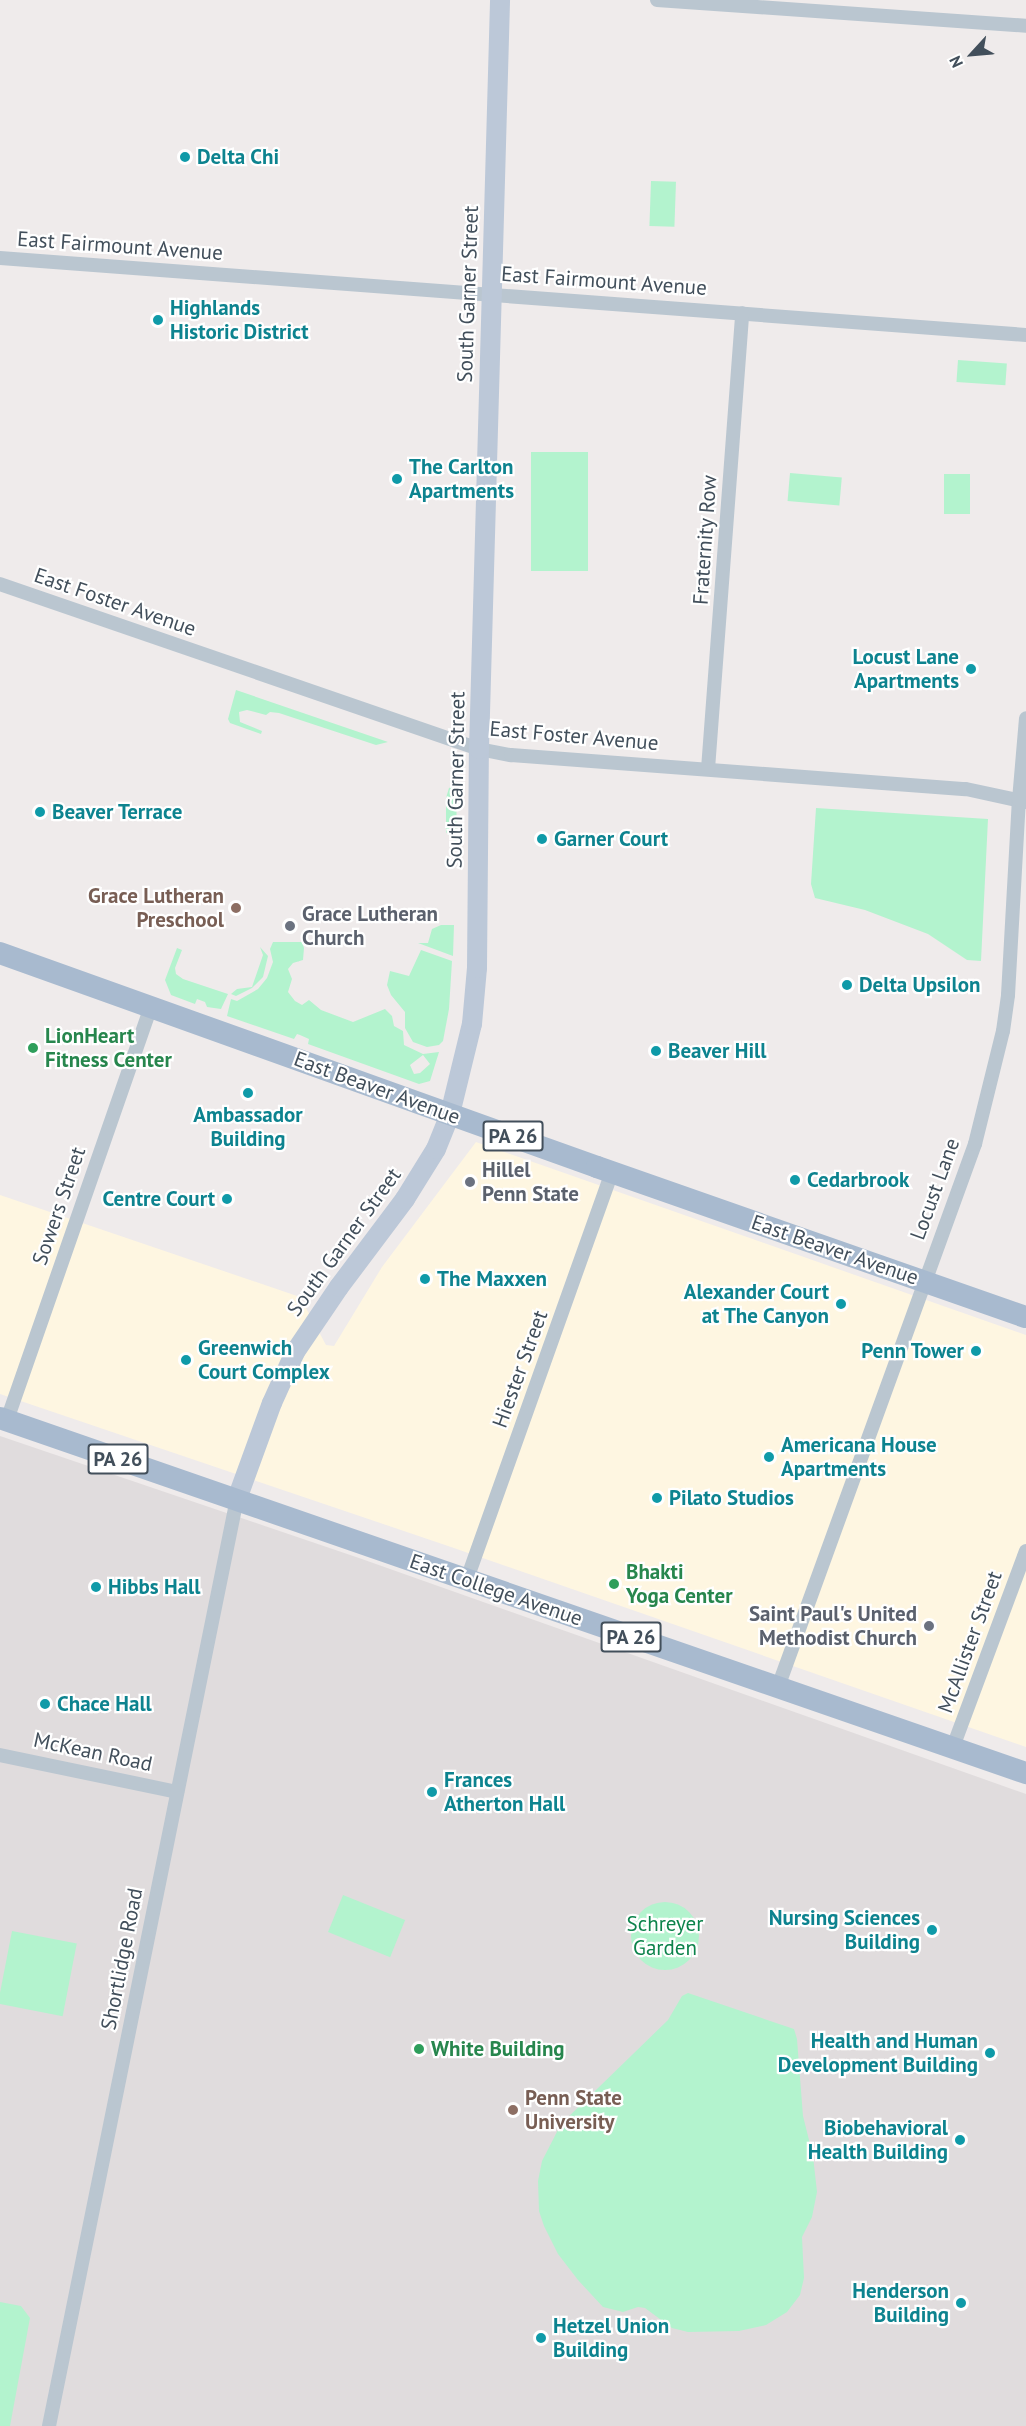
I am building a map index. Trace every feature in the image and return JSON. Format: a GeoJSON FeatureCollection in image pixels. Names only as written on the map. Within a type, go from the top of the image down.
{"type":"FeatureCollection","features":[{"type":"Feature","properties":{"kind":"main road","name":"East Beaver Avenue"},"geometry":{"type":"LineString","coordinates":[[0,953],[1026,1317]]}},
{"type":"Feature","properties":{"kind":"main road","name":"East College Avenue"},"geometry":{"type":"LineString","coordinates":[[4,1419],[1026,1773]]}},
{"type":"Feature","properties":{"kind":"street","name":"South Garner Street"},"geometry":{"type":"LineString","coordinates":[[237,1500],[272,1402],[296,1352],[339,1287],[420,1176],[436,1149],[450,1114],[474,1012],[500,0]]}},
{"type":"Feature","properties":{"kind":"street"},"geometry":{"type":"LineString","coordinates":[[657,0],[1026,26]]}},
{"type":"Feature","properties":{"kind":"street","name":"East Fairmount Avenue"},"geometry":{"type":"LineString","coordinates":[[0,258],[1026,334]]}},
{"type":"Feature","properties":{"kind":"street","name":"Fraternity Row"},"geometry":{"type":"LineString","coordinates":[[708,769],[742,313]]}},
{"type":"Feature","properties":{"kind":"street","name":"East Foster Avenue"},"geometry":{"type":"LineString","coordinates":[[0,584],[479,749],[511,755],[966,789],[1022,801]]}},
{"type":"Feature","properties":{"kind":"street","name":"Locust Lane"},"geometry":{"type":"LineString","coordinates":[[778,1687],[975,1144],[1003,1031],[1008,995],[1026,718]]}},
{"type":"Feature","properties":{"kind":"street","name":"Sowers Street"},"geometry":{"type":"LineString","coordinates":[[4,1419],[151,1006]]}},
{"type":"Feature","properties":{"kind":"street","name":"Hiester Street"},"geometry":{"type":"LineString","coordinates":[[467,1580],[612,1172]]}},
{"type":"Feature","properties":{"kind":"street","name":"Shortlidge Road"},"geometry":{"type":"LineString","coordinates":[[49,2426],[237,1500]]}},
{"type":"Feature","properties":{"kind":"street","name":"McAllister Street"},"geometry":{"type":"LineString","coordinates":[[953,1748],[1026,1551]]}},
{"type":"Feature","properties":{"kind":"street","name":"McKean Road"},"geometry":{"type":"LineString","coordinates":[[0,1755],[177,1792]]}},
{"type":"Feature","properties":{"kind":"shaded area"},"geometry":{"type":"Polygon","coordinates":[[[476,1142],[1026,1335],[1026,1747],[451,1547],[0,1394],[0,1195],[300,1297],[326,1345],[334,1346],[382,1267],[476,1142]]]}},
{"type":"Feature","properties":{"kind":"shaded area","name":"Penn State University"},"geometry":{"type":"Polygon","coordinates":[[[0,1436],[359,1558],[1026,1794],[1026,2426],[0,2426],[0,1436]]]}},
{"type":"Feature","properties":{"kind":"green space"},"geometry":{"type":"Polygon","coordinates":[[[651,181],[676,182],[674,227],[649,226],[651,181]]]}},
{"type":"Feature","properties":{"kind":"green space"},"geometry":{"type":"Polygon","coordinates":[[[958,360],[1007,363],[1005,385],[956,382],[958,360]]]}},
{"type":"Feature","properties":{"kind":"green space"},"geometry":{"type":"Polygon","coordinates":[[[531,452],[588,452],[588,571],[531,571],[531,452]]]}},
{"type":"Feature","properties":{"kind":"green space"},"geometry":{"type":"Polygon","coordinates":[[[790,473],[842,478],[839,505],[788,501],[790,473]]]}},
{"type":"Feature","properties":{"kind":"green space"},"geometry":{"type":"Polygon","coordinates":[[[944,474],[970,474],[970,514],[944,514],[944,474]]]}},
{"type":"Feature","properties":{"kind":"green space"},"geometry":{"type":"Polygon","coordinates":[[[236,690],[388,742],[376,745],[279,713],[270,712],[266,715],[247,710],[239,712],[240,722],[262,731],[261,734],[230,723],[228,719],[236,690]]]}},
{"type":"Feature","properties":{"kind":"green space"},"geometry":{"type":"Polygon","coordinates":[[[457,785],[456,842],[446,832],[446,798],[449,788],[457,785]]]}},
{"type":"Feature","properties":{"kind":"green space"},"geometry":{"type":"Polygon","coordinates":[[[816,808],[988,819],[981,961],[967,960],[928,934],[865,910],[815,898],[811,884],[816,808]]]}},
{"type":"Feature","properties":{"kind":"green space"},"geometry":{"type":"Polygon","coordinates":[[[441,925],[454,925],[453,956],[418,943],[428,943],[432,929],[441,925]]]}},
{"type":"Feature","properties":{"kind":"green space"},"geometry":{"type":"Polygon","coordinates":[[[273,942],[302,942],[303,960],[293,963],[288,969],[292,979],[288,992],[295,1001],[302,1005],[309,1000],[321,1010],[353,1022],[385,1009],[392,1016],[394,1026],[403,1031],[404,1045],[423,1054],[439,1052],[430,1081],[419,1084],[308,1044],[309,1039],[300,1035],[297,1034],[294,1039],[227,1016],[231,999],[237,1001],[258,989],[267,978],[273,962],[270,949],[273,942]],[[423,1055],[410,1065],[414,1074],[420,1073],[430,1064],[423,1055]]]}},
{"type":"Feature","properties":{"kind":"green space"},"geometry":{"type":"Polygon","coordinates":[[[260,947],[268,956],[263,977],[252,988],[236,996],[231,994],[237,989],[252,987],[263,955],[260,947]]]}},
{"type":"Feature","properties":{"kind":"green space"},"geometry":{"type":"Polygon","coordinates":[[[177,948],[182,950],[175,968],[176,974],[183,979],[228,994],[221,1009],[207,1007],[205,1002],[197,999],[195,1004],[171,995],[165,980],[177,948]]]}},
{"type":"Feature","properties":{"kind":"green space"},"geometry":{"type":"Polygon","coordinates":[[[421,950],[452,961],[449,1009],[443,1041],[439,1045],[427,1047],[413,1042],[405,1028],[405,1012],[391,995],[387,985],[390,971],[409,976],[421,950]]]}},
{"type":"Feature","properties":{"kind":"green space"},"geometry":{"type":"Polygon","coordinates":[[[343,1895],[405,1920],[390,1957],[328,1932],[343,1895]]]}},
{"type":"Feature","properties":{"kind":"green space","name":"Schreyer Garden"},"geometry":{"type":"Polygon","coordinates":[[[665,1902],[678,1905],[689,1912],[696,1923],[699,1936],[696,1949],[689,1960],[678,1967],[665,1970],[652,1967],[641,1960],[634,1949],[631,1936],[634,1923],[641,1912],[652,1905],[665,1902]]]}},
{"type":"Feature","properties":{"kind":"green space"},"geometry":{"type":"Polygon","coordinates":[[[12,1931],[77,1944],[63,2016],[0,2004],[0,1993],[12,1931]]]}},
{"type":"Feature","properties":{"kind":"green space"},"geometry":{"type":"Polygon","coordinates":[[[688,1993],[794,2029],[797,2039],[803,2116],[813,2156],[817,2192],[812,2217],[802,2237],[804,2278],[800,2295],[787,2312],[766,2325],[739,2331],[688,2332],[672,2328],[645,2308],[638,2307],[623,2312],[603,2307],[558,2254],[539,2211],[538,2181],[542,2161],[561,2124],[668,2020],[682,1996],[688,1993]]]}},
{"type":"Feature","properties":{"kind":"green space"},"geometry":{"type":"Polygon","coordinates":[[[0,2302],[21,2306],[30,2318],[10,2426],[0,2426],[0,2302]]]}},
{"type":"Feature","properties":{"kind":"place","name":"Delta Chi"},"geometry":{"type":"Point","coordinates":[185,157]}},
{"type":"Feature","properties":{"kind":"place","name":"Highlands Historic District"},"geometry":{"type":"Point","coordinates":[158,320]}},
{"type":"Feature","properties":{"kind":"place","name":"The Carlton Apartments"},"geometry":{"type":"Point","coordinates":[397,479]}},
{"type":"Feature","properties":{"kind":"place","name":"Locust Lane Apartments"},"geometry":{"type":"Point","coordinates":[971,669]}},
{"type":"Feature","properties":{"kind":"place","name":"Beaver Terrace"},"geometry":{"type":"Point","coordinates":[40,812]}},
{"type":"Feature","properties":{"kind":"place","name":"Garner Court"},"geometry":{"type":"Point","coordinates":[542,839]}},
{"type":"Feature","properties":{"kind":"place","name":"Grace Lutheran Preschool"},"geometry":{"type":"Point","coordinates":[236,908]}},
{"type":"Feature","properties":{"kind":"place","name":"Grace Lutheran Church"},"geometry":{"type":"Point","coordinates":[290,926]}},
{"type":"Feature","properties":{"kind":"place","name":"Delta Upsilon"},"geometry":{"type":"Point","coordinates":[847,985]}},
{"type":"Feature","properties":{"kind":"place","name":"LionHeart Fitness Center"},"geometry":{"type":"Point","coordinates":[33,1048]}},
{"type":"Feature","properties":{"kind":"place","name":"Beaver Hill"},"geometry":{"type":"Point","coordinates":[656,1051]}},
{"type":"Feature","properties":{"kind":"place","name":"Ambassador Building"},"geometry":{"type":"Point","coordinates":[248,1093]}},
{"type":"Feature","properties":{"kind":"place","name":"Cedarbrook"},"geometry":{"type":"Point","coordinates":[795,1180]}},
{"type":"Feature","properties":{"kind":"place","name":"Hillel Penn State"},"geometry":{"type":"Point","coordinates":[470,1182]}},
{"type":"Feature","properties":{"kind":"place","name":"Centre Court"},"geometry":{"type":"Point","coordinates":[227,1199]}},
{"type":"Feature","properties":{"kind":"place","name":"The Maxxen"},"geometry":{"type":"Point","coordinates":[425,1279]}},
{"type":"Feature","properties":{"kind":"place","name":"Alexander Court at The Canyon"},"geometry":{"type":"Point","coordinates":[841,1304]}},
{"type":"Feature","properties":{"kind":"place","name":"Penn Tower"},"geometry":{"type":"Point","coordinates":[976,1351]}},
{"type":"Feature","properties":{"kind":"place","name":"Greenwich Court Complex"},"geometry":{"type":"Point","coordinates":[186,1360]}},
{"type":"Feature","properties":{"kind":"place","name":"Americana House Apartments"},"geometry":{"type":"Point","coordinates":[769,1457]}},
{"type":"Feature","properties":{"kind":"place","name":"Pilato Studios"},"geometry":{"type":"Point","coordinates":[657,1498]}},
{"type":"Feature","properties":{"kind":"place","name":"Bhakti Yoga Center"},"geometry":{"type":"Point","coordinates":[614,1584]}},
{"type":"Feature","properties":{"kind":"place","name":"Hibbs Hall"},"geometry":{"type":"Point","coordinates":[96,1587]}},
{"type":"Feature","properties":{"kind":"place","name":"Saint Paul's United Methodist Church"},"geometry":{"type":"Point","coordinates":[929,1626]}},
{"type":"Feature","properties":{"kind":"place","name":"Chace Hall"},"geometry":{"type":"Point","coordinates":[45,1704]}},
{"type":"Feature","properties":{"kind":"place","name":"Frances Atherton Hall"},"geometry":{"type":"Point","coordinates":[432,1792]}},
{"type":"Feature","properties":{"kind":"place","name":"Nursing Sciences Building"},"geometry":{"type":"Point","coordinates":[932,1930]}},
{"type":"Feature","properties":{"kind":"place","name":"White Building"},"geometry":{"type":"Point","coordinates":[419,2049]}},
{"type":"Feature","properties":{"kind":"place","name":"Health and Human Development Building"},"geometry":{"type":"Point","coordinates":[990,2053]}},
{"type":"Feature","properties":{"kind":"place","name":"Penn State University"},"geometry":{"type":"Point","coordinates":[513,2110]}},
{"type":"Feature","properties":{"kind":"place","name":"Biobehavioral Health Building"},"geometry":{"type":"Point","coordinates":[960,2140]}},
{"type":"Feature","properties":{"kind":"place","name":"Henderson Building"},"geometry":{"type":"Point","coordinates":[961,2303]}},
{"type":"Feature","properties":{"kind":"place","name":"Hetzel Union Building"},"geometry":{"type":"Point","coordinates":[541,2338]}}]}
